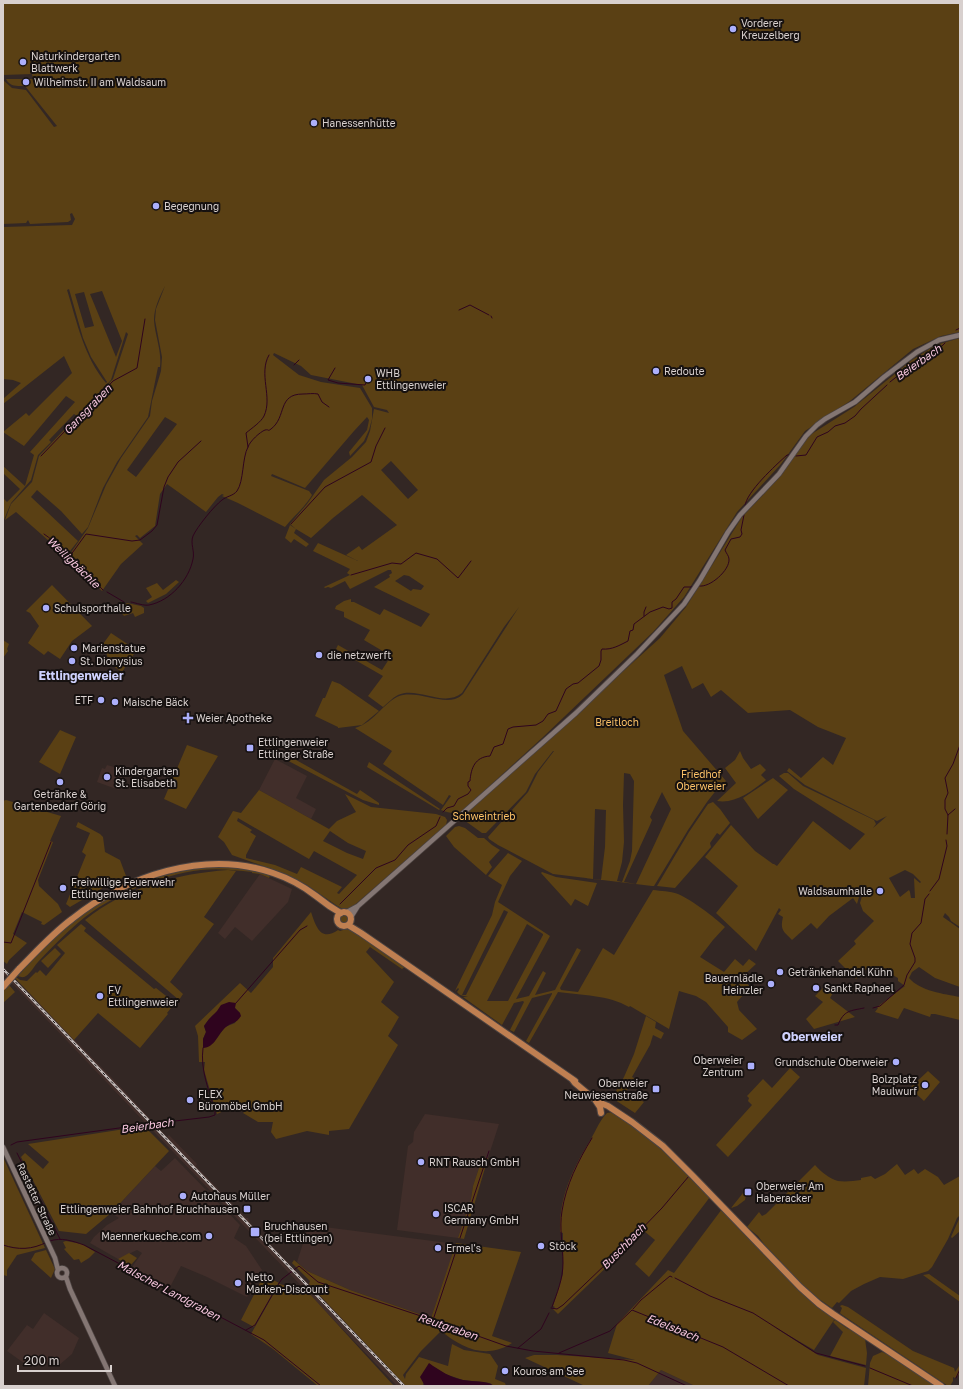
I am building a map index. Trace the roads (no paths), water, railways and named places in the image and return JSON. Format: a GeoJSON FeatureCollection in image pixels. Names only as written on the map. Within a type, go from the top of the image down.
{"type":"FeatureCollection","features":[{"type":"Feature","properties":{"kind":"main road"},"geometry":{"type":"LineString","coordinates":[[3,987],[46,942],[71,920],[105,897],[134,882],[163,872],[188,866],[225,864],[253,867],[282,876],[315,895],[346,918],[361,933],[605,1101],[608,1106]]}},
{"type":"Feature","properties":{"kind":"main road"},"geometry":{"type":"LineString","coordinates":[[572,1079],[593,1098],[637,1125],[663,1146],[810,1296],[833,1314],[941,1386]]}},
{"type":"Feature","properties":{"kind":"main road"},"geometry":{"type":"LineString","coordinates":[[593,1098],[600,1107],[601,1113]]}},
{"type":"Feature","properties":{"kind":"street"},"geometry":{"type":"LineString","coordinates":[[346,918],[576,713],[642,649],[684,604],[740,515],[779,474],[806,436],[817,425],[855,402],[884,377],[917,352],[939,340],[960,335]]}},
{"type":"Feature","properties":{"kind":"street","name":"Rastatter Straße"},"geometry":{"type":"LineString","coordinates":[[3,1147],[60,1269]]}},
{"type":"Feature","properties":{"kind":"street"},"geometry":{"type":"LineString","coordinates":[[64,1278],[67,1271],[60,1269],[58,1275],[64,1278],[70,1289],[115,1386]]}},
{"type":"Feature","properties":{"kind":"waterway"},"geometry":{"type":"LineString","coordinates":[[459,310],[470,305],[489,315]]}},
{"type":"Feature","properties":{"kind":"waterway","name":"Gansgraben"},"geometry":{"type":"LineString","coordinates":[[41,456],[113,381],[137,368],[145,319]]}},
{"type":"Feature","properties":{"kind":"waterway","name":"Beierbach"},"geometry":{"type":"LineString","coordinates":[[956,330],[960,328]]}},
{"type":"Feature","properties":{"kind":"waterway","name":"Beierbach"},"geometry":{"type":"LineString","coordinates":[[890,382],[915,362],[938,350],[945,343]]}},
{"type":"Feature","properties":{"kind":"waterway"},"geometry":{"type":"LineString","coordinates":[[248,447],[246,433],[261,420],[266,409],[267,401],[265,370],[269,355]]}},
{"type":"Feature","properties":{"kind":"waterway"},"geometry":{"type":"LineString","coordinates":[[294,365],[299,360]]}},
{"type":"Feature","properties":{"kind":"waterway","name":"Weiligbächle"},"geometry":{"type":"LineString","coordinates":[[335,368],[328,380],[338,383],[365,385],[367,380]]}},
{"type":"Feature","properties":{"kind":"waterway","name":"Beierbach"},"geometry":{"type":"LineString","coordinates":[[796,456],[806,455],[817,437],[828,432],[835,426],[845,423],[855,416],[887,385]]}},
{"type":"Feature","properties":{"kind":"waterway","name":"Weiligbächle"},"geometry":{"type":"LineString","coordinates":[[131,602],[142,605],[157,603],[171,594],[183,582],[191,567],[193,559],[192,539],[195,532],[219,503],[237,491],[241,481],[246,452],[249,445],[261,433],[265,430],[271,429],[276,424],[283,407],[289,398],[295,395],[318,394],[322,402],[329,407]]}},
{"type":"Feature","properties":{"kind":"waterway"},"geometry":{"type":"LineString","coordinates":[[291,524],[325,487],[371,462],[376,446],[385,428]]}},
{"type":"Feature","properties":{"kind":"waterway"},"geometry":{"type":"LineString","coordinates":[[70,558],[86,534],[132,541],[140,540],[152,531],[157,525],[164,487],[168,477],[178,462],[201,441]]}},
{"type":"Feature","properties":{"kind":"waterway","name":"Beierbach"},"geometry":{"type":"LineString","coordinates":[[745,506],[750,494],[762,479],[787,455],[789,455]]}},
{"type":"Feature","properties":{"kind":"waterway","name":"Beierbach"},"geometry":{"type":"LineString","coordinates":[[699,586],[703,586],[714,581],[723,573],[729,559],[725,550],[731,539],[740,537],[742,534],[741,530],[744,515]]}},
{"type":"Feature","properties":{"kind":"waterway","name":"Weiligbächle"},"geometry":{"type":"LineString","coordinates":[[44,534],[56,543],[71,560],[103,590]]}},
{"type":"Feature","properties":{"kind":"waterway"},"geometry":{"type":"LineString","coordinates":[[351,575],[392,563],[401,564],[416,553],[437,559],[458,578],[471,561]]}},
{"type":"Feature","properties":{"kind":"waterway","name":"Beierbach"},"geometry":{"type":"LineString","coordinates":[[443,812],[447,808],[454,806],[458,799],[468,794],[471,790],[468,786],[468,782],[470,781],[471,772],[475,764],[481,758],[490,756],[494,747],[503,744],[508,729],[513,727],[536,725],[543,721],[548,714],[556,711],[566,689],[573,684],[578,683],[599,666],[602,649],[613,648],[628,641],[630,631],[633,630],[634,624],[650,612],[663,607],[669,609],[672,608],[672,602],[676,599],[684,587],[692,587]]}},
{"type":"Feature","properties":{"kind":"waterway","name":"Weiligbächle"},"geometry":{"type":"LineString","coordinates":[[107,592],[124,602]]}},
{"type":"Feature","properties":{"kind":"waterway","name":"Beierbach"},"geometry":{"type":"LineString","coordinates":[[644,616],[646,607]]}},
{"type":"Feature","properties":{"kind":"waterway"},"geometry":{"type":"LineString","coordinates":[[947,834],[948,815],[945,809],[945,800],[948,793],[945,778],[953,764],[960,745]]}},
{"type":"Feature","properties":{"kind":"waterway"},"geometry":{"type":"LineString","coordinates":[[948,815],[955,809]]}},
{"type":"Feature","properties":{"kind":"waterway","name":"Beierbach"},"geometry":{"type":"LineString","coordinates":[[340,904],[376,868],[395,860],[408,845],[436,826],[440,817]]}},
{"type":"Feature","properties":{"kind":"waterway"},"geometry":{"type":"LineString","coordinates":[[930,891],[939,879],[947,846],[946,840]]}},
{"type":"Feature","properties":{"kind":"waterway"},"geometry":{"type":"LineString","coordinates":[[3,942],[11,943],[51,842]]}},
{"type":"Feature","properties":{"kind":"waterway"},"geometry":{"type":"LineString","coordinates":[[873,1008],[880,1006],[904,985],[907,975],[915,962],[910,944],[912,933],[921,923],[925,899],[929,894]]}},
{"type":"Feature","properties":{"kind":"waterway","name":"Beierbach"},"geometry":{"type":"LineString","coordinates":[[236,1003],[300,930],[307,926]]}},
{"type":"Feature","properties":{"kind":"waterway"},"geometry":{"type":"LineString","coordinates":[[835,1025],[838,1025],[843,1016],[848,1012],[864,1008]]}},
{"type":"Feature","properties":{"kind":"waterway","name":"Beierbach"},"geometry":{"type":"LineString","coordinates":[[11,1145],[17,1142],[215,1115],[204,1072],[202,1056],[203,1048]]}},
{"type":"Feature","properties":{"kind":"waterway"},"geometry":{"type":"LineString","coordinates":[[552,1307],[563,1269],[561,1224],[566,1192],[573,1173],[592,1138]]}},
{"type":"Feature","properties":{"kind":"waterway"},"geometry":{"type":"LineString","coordinates":[[460,1238],[489,1151]]}},
{"type":"Feature","properties":{"kind":"waterway"},"geometry":{"type":"LineString","coordinates":[[17,1153],[60,1239]]}},
{"type":"Feature","properties":{"kind":"waterway","name":"Buschbach"},"geometry":{"type":"LineString","coordinates":[[551,1308],[557,1309],[563,1305],[630,1241],[662,1208],[689,1176]]}},
{"type":"Feature","properties":{"kind":"waterway","name":"Malscher Landgraben"},"geometry":{"type":"LineString","coordinates":[[50,1241],[63,1239],[84,1245],[264,1340],[321,1386]]}},
{"type":"Feature","properties":{"kind":"waterway","name":"Malscher Landgraben"},"geometry":{"type":"LineString","coordinates":[[3,1245],[14,1248],[30,1248],[47,1242]]}},
{"type":"Feature","properties":{"kind":"waterway"},"geometry":{"type":"LineString","coordinates":[[433,1320],[458,1245]]}},
{"type":"Feature","properties":{"kind":"waterway","name":"Reutgraben"},"geometry":{"type":"LineString","coordinates":[[246,1330],[255,1325],[282,1279],[299,1266],[318,1282],[506,1346],[533,1351],[624,1360],[637,1363],[687,1386]]}},
{"type":"Feature","properties":{"kind":"waterway"},"geometry":{"type":"LineString","coordinates":[[633,1309],[641,1300],[670,1276],[672,1277]]}},
{"type":"Feature","properties":{"kind":"waterway"},"geometry":{"type":"LineString","coordinates":[[675,1278],[710,1296],[753,1313],[816,1353],[865,1366]]}},
{"type":"Feature","properties":{"kind":"waterway","name":"Edelsbach"},"geometry":{"type":"LineString","coordinates":[[559,1353],[610,1331],[632,1310],[723,1347],[789,1386]]}},
{"type":"Feature","properties":{"kind":"waterway","name":"Buschbach"},"geometry":{"type":"LineString","coordinates":[[518,1348],[541,1329],[549,1313]]}},
{"type":"Feature","properties":{"kind":"waterway"},"geometry":{"type":"LineString","coordinates":[[870,1368],[913,1386]]}},
{"type":"Feature","properties":{"kind":"waterway"},"geometry":{"type":"LineString","coordinates":[[956,1378],[960,1369]]}},
{"type":"Feature","properties":{"kind":"railway"},"geometry":{"type":"LineString","coordinates":[[3,969],[404,1386]]}},
{"type":"Feature","properties":{"kind":"place","name":"Vorderer Kreuzelberg"},"geometry":{"type":"Point","coordinates":[733,29]}},
{"type":"Feature","properties":{"kind":"place","name":"Naturkindergarten Blattwerk"},"geometry":{"type":"Point","coordinates":[23,62]}},
{"type":"Feature","properties":{"kind":"place","name":"Wilheimstr. II am Waldsaum"},"geometry":{"type":"Point","coordinates":[26,82]}},
{"type":"Feature","properties":{"kind":"place","name":"Hanessenhütte"},"geometry":{"type":"Point","coordinates":[314,123]}},
{"type":"Feature","properties":{"kind":"place","name":"Begegnung"},"geometry":{"type":"Point","coordinates":[156,206]}},
{"type":"Feature","properties":{"kind":"place","name":"Redoute"},"geometry":{"type":"Point","coordinates":[656,371]}},
{"type":"Feature","properties":{"kind":"place","name":"WHB Ettlingenweier"},"geometry":{"type":"Point","coordinates":[368,379]}},
{"type":"Feature","properties":{"kind":"place","name":"Schulsporthalle"},"geometry":{"type":"Point","coordinates":[46,608]}},
{"type":"Feature","properties":{"kind":"place","name":"Marienstatue"},"geometry":{"type":"Point","coordinates":[74,648]}},
{"type":"Feature","properties":{"kind":"place","name":"die netzwerft"},"geometry":{"type":"Point","coordinates":[319,655]}},
{"type":"Feature","properties":{"kind":"place","name":"St. Dionysius"},"geometry":{"type":"Point","coordinates":[72,661]}},
{"type":"Feature","properties":{"kind":"place","name":"ETF"},"geometry":{"type":"Point","coordinates":[101,700]}},
{"type":"Feature","properties":{"kind":"place","name":"Maische Bäck"},"geometry":{"type":"Point","coordinates":[115,702]}},
{"type":"Feature","properties":{"kind":"place","name":"Weier Apotheke"},"geometry":{"type":"Point","coordinates":[188,718]}},
{"type":"Feature","properties":{"kind":"place","name":"Ettlingenweier Ettlinger Straße"},"geometry":{"type":"Point","coordinates":[250,748]}},
{"type":"Feature","properties":{"kind":"place","name":"Kindergarten St. Elisabeth"},"geometry":{"type":"Point","coordinates":[107,777]}},
{"type":"Feature","properties":{"kind":"place","name":"Getränke & Gartenbedarf Görig"},"geometry":{"type":"Point","coordinates":[60,782]}},
{"type":"Feature","properties":{"kind":"place","name":"Freiwillige Feuerwehr Ettlingenweier"},"geometry":{"type":"Point","coordinates":[63,888]}},
{"type":"Feature","properties":{"kind":"place","name":"Waldsaumhalle"},"geometry":{"type":"Point","coordinates":[880,891]}},
{"type":"Feature","properties":{"kind":"place","name":"Getränkehandel Kühn"},"geometry":{"type":"Point","coordinates":[780,972]}},
{"type":"Feature","properties":{"kind":"place","name":"Bauernlädle Heinzler"},"geometry":{"type":"Point","coordinates":[771,984]}},
{"type":"Feature","properties":{"kind":"place","name":"Sankt Raphael"},"geometry":{"type":"Point","coordinates":[816,988]}},
{"type":"Feature","properties":{"kind":"place","name":"FV Ettlingenweier"},"geometry":{"type":"Point","coordinates":[100,996]}},
{"type":"Feature","properties":{"kind":"place","name":"Grundschule Oberweier"},"geometry":{"type":"Point","coordinates":[896,1062]}},
{"type":"Feature","properties":{"kind":"place","name":"Oberweier Zentrum"},"geometry":{"type":"Point","coordinates":[751,1066]}},
{"type":"Feature","properties":{"kind":"place","name":"Bolzplatz Maulwurf"},"geometry":{"type":"Point","coordinates":[925,1085]}},
{"type":"Feature","properties":{"kind":"place","name":"Oberweier Neuwiesenstraße"},"geometry":{"type":"Point","coordinates":[656,1089]}},
{"type":"Feature","properties":{"kind":"place","name":"FLEX Büromöbel GmbH"},"geometry":{"type":"Point","coordinates":[190,1100]}},
{"type":"Feature","properties":{"kind":"place","name":"RNT Rausch GmbH"},"geometry":{"type":"Point","coordinates":[421,1162]}},
{"type":"Feature","properties":{"kind":"place","name":"Oberweier Am Haberacker"},"geometry":{"type":"Point","coordinates":[748,1192]}},
{"type":"Feature","properties":{"kind":"place","name":"Autohaus Müller"},"geometry":{"type":"Point","coordinates":[183,1196]}},
{"type":"Feature","properties":{"kind":"place","name":"Ettlingenweier Bahnhof Bruchhausen"},"geometry":{"type":"Point","coordinates":[247,1209]}},
{"type":"Feature","properties":{"kind":"place","name":"ISCAR Germany GmbH"},"geometry":{"type":"Point","coordinates":[436,1214]}},
{"type":"Feature","properties":{"kind":"place","name":"Bruchhausen (bei Ettlingen)"},"geometry":{"type":"Point","coordinates":[255,1232]}},
{"type":"Feature","properties":{"kind":"place","name":"Maennerkueche.com"},"geometry":{"type":"Point","coordinates":[209,1236]}},
{"type":"Feature","properties":{"kind":"place","name":"Stöck"},"geometry":{"type":"Point","coordinates":[541,1246]}},
{"type":"Feature","properties":{"kind":"place","name":"Ermel's"},"geometry":{"type":"Point","coordinates":[438,1248]}},
{"type":"Feature","properties":{"kind":"place","name":"Netto Marken-Discount"},"geometry":{"type":"Point","coordinates":[238,1283]}},
{"type":"Feature","properties":{"kind":"place","name":"Kouros am See"},"geometry":{"type":"Point","coordinates":[505,1371]}},
{"type":"Feature","properties":{"kind":"district","name":"Ettlingenweier"},"geometry":{"type":"Point","coordinates":[81,675]}},
{"type":"Feature","properties":{"kind":"district","name":"Oberweier"},"geometry":{"type":"Point","coordinates":[812,1036]}},
{"type":"Feature","properties":{"kind":"park label","name":"Breitloch"},"geometry":{"type":"Point","coordinates":[617,722]}},
{"type":"Feature","properties":{"kind":"park label","name":"Friedhof Oberweier"},"geometry":{"type":"Point","coordinates":[701,780]}},
{"type":"Feature","properties":{"kind":"park label","name":"Schweintrieb"},"geometry":{"type":"Point","coordinates":[484,816]}}]}
